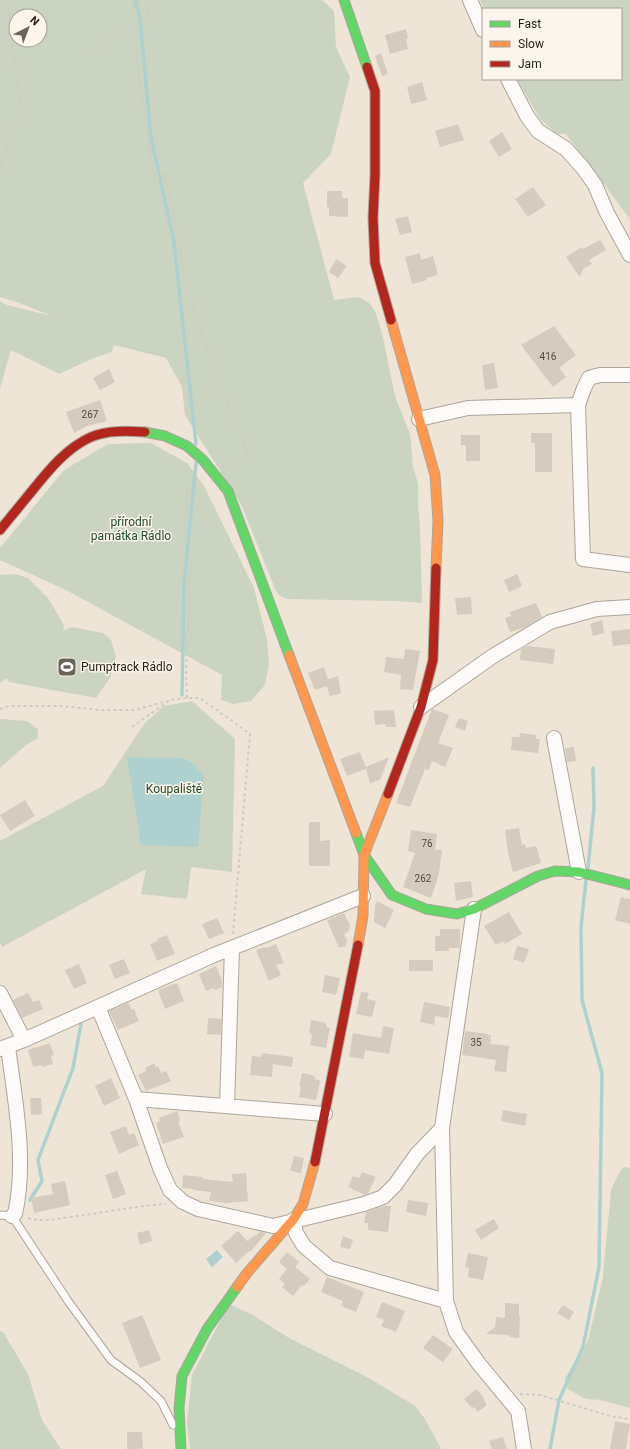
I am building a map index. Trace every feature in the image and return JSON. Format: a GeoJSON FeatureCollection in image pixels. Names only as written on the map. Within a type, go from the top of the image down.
{"type":"FeatureCollection","features":[{"type":"Feature","properties":{"kind":"street"},"geometry":{"type":"LineString","coordinates":[[181,1449],[179,1408],[182,1376],[207,1329],[247,1273],[293,1220],[303,1204],[314,1170],[362,916],[364,856],[421,707],[433,660],[438,521],[435,476],[375,262],[373,218],[375,175],[374,91],[344,0]]}},
{"type":"Feature","properties":{"kind":"street"},"geometry":{"type":"LineString","coordinates":[[470,0],[482,28]]}},
{"type":"Feature","properties":{"kind":"street"},"geometry":{"type":"LineString","coordinates":[[509,80],[527,116],[538,131],[566,149],[583,168],[595,185],[607,213],[630,255]]}},
{"type":"Feature","properties":{"kind":"street"},"geometry":{"type":"LineString","coordinates":[[630,375],[600,375],[589,378],[578,405],[582,559],[630,566]]}},
{"type":"Feature","properties":{"kind":"street"},"geometry":{"type":"LineString","coordinates":[[419,419],[468,408],[578,405]]}},
{"type":"Feature","properties":{"kind":"street"},"geometry":{"type":"LineString","coordinates":[[0,530],[55,463],[76,445],[107,433],[131,431],[168,436],[186,445],[199,455],[228,491],[364,856],[392,895],[426,909],[456,914],[474,909],[538,876],[555,872],[578,872],[630,885]]}},
{"type":"Feature","properties":{"kind":"street"},"geometry":{"type":"LineString","coordinates":[[421,707],[493,656],[550,622],[597,609],[630,607]]}},
{"type":"Feature","properties":{"kind":"street"},"geometry":{"type":"LineString","coordinates":[[554,738],[578,872]]}},
{"type":"Feature","properties":{"kind":"street"},"geometry":{"type":"LineString","coordinates":[[9,1215],[19,1198],[20,1142],[4,1048],[232,948],[363,896]]}},
{"type":"Feature","properties":{"kind":"street"},"geometry":{"type":"LineString","coordinates":[[474,909],[442,1128],[446,1300],[456,1332],[478,1364],[518,1411],[524,1449]]}},
{"type":"Feature","properties":{"kind":"street"},"geometry":{"type":"LineString","coordinates":[[227,1106],[232,948]]}},
{"type":"Feature","properties":{"kind":"street"},"geometry":{"type":"LineString","coordinates":[[0,993],[24,1040]]}},
{"type":"Feature","properties":{"kind":"street"},"geometry":{"type":"LineString","coordinates":[[98,1007],[136,1099],[160,1168],[170,1190],[183,1202],[198,1209],[273,1226],[364,1204],[383,1197],[395,1185],[417,1154],[442,1128]]}},
{"type":"Feature","properties":{"kind":"street"},"geometry":{"type":"LineString","coordinates":[[136,1099],[325,1114]]}},
{"type":"Feature","properties":{"kind":"street"},"geometry":{"type":"LineString","coordinates":[[293,1220],[296,1233],[304,1246],[330,1268],[446,1300]]}},
{"type":"Feature","properties":{"kind":"lane"},"geometry":{"type":"LineString","coordinates":[[9,1215],[68,1301],[112,1360],[141,1382],[161,1401],[180,1437]]}},
{"type":"Feature","properties":{"kind":"path"},"geometry":{"type":"LineString","coordinates":[[0,169],[15,126],[20,102],[9,14],[10,0]]}},
{"type":"Feature","properties":{"kind":"path"},"geometry":{"type":"LineString","coordinates":[[95,51],[110,34],[149,16],[146,0]]}},
{"type":"Feature","properties":{"kind":"path"},"geometry":{"type":"LineString","coordinates":[[132,25],[153,174],[165,175],[187,286],[210,362],[248,454],[188,491],[181,562],[190,565],[186,698]]}},
{"type":"Feature","properties":{"kind":"path"},"geometry":{"type":"LineString","coordinates":[[0,708],[9,706],[61,706],[100,710],[135,710],[170,700],[200,698],[250,734],[232,948]]}},
{"type":"Feature","properties":{"kind":"path"},"geometry":{"type":"LineString","coordinates":[[132,727],[170,700]]}},
{"type":"Feature","properties":{"kind":"path"},"geometry":{"type":"LineString","coordinates":[[9,1215],[38,1221],[183,1202]]}},
{"type":"Feature","properties":{"kind":"path"},"geometry":{"type":"LineString","coordinates":[[503,1393],[540,1395],[610,1416],[630,1419]]}},
{"type":"Feature","properties":{"kind":"green space"},"geometry":{"type":"Polygon","coordinates":[[[0,0],[322,0],[334,11],[336,47],[350,77],[331,154],[303,183],[334,300],[359,297],[369,303],[375,311],[382,333],[395,396],[410,434],[413,466],[418,484],[422,603],[287,599],[280,596],[276,591],[241,504],[185,415],[182,387],[166,358],[114,345],[112,352],[96,357],[59,374],[11,350],[0,388],[0,301],[7,305],[52,316],[0,297],[0,0]]]}},
{"type":"Feature","properties":{"kind":"green space"},"geometry":{"type":"Polygon","coordinates":[[[480,0],[630,0],[630,219],[566,134],[557,134],[540,119],[518,80],[622,80],[622,8],[484,8],[480,0]]]}},
{"type":"Feature","properties":{"kind":"green space","name":"přírodní památka Rádlo"},"geometry":{"type":"Polygon","coordinates":[[[151,443],[187,463],[204,486],[254,588],[267,639],[269,664],[265,685],[251,701],[233,704],[221,700],[222,675],[64,589],[0,560],[0,548],[64,470],[108,444],[151,443]]]}},
{"type":"Feature","properties":{"kind":"green space"},"geometry":{"type":"Polygon","coordinates":[[[15,574],[28,578],[48,598],[64,625],[63,631],[72,627],[103,633],[111,640],[116,656],[110,678],[96,698],[9,682],[7,678],[0,683],[0,575],[15,574]]]}},
{"type":"Feature","properties":{"kind":"green space","name":"Koupaliště"},"geometry":{"type":"Polygon","coordinates":[[[192,701],[235,739],[232,872],[191,867],[187,899],[141,894],[146,869],[2,947],[0,942],[0,841],[103,786],[144,724],[164,706],[192,701]]]}},
{"type":"Feature","properties":{"kind":"green space"},"geometry":{"type":"Polygon","coordinates":[[[0,719],[27,721],[38,729],[38,738],[26,745],[0,768],[0,719]]]}},
{"type":"Feature","properties":{"kind":"green space"},"geometry":{"type":"Polygon","coordinates":[[[624,1167],[630,1168],[630,1408],[600,1400],[586,1399],[568,1389],[565,1378],[588,1341],[603,1277],[611,1190],[619,1173],[624,1167]]]}},
{"type":"Feature","properties":{"kind":"green space"},"geometry":{"type":"Polygon","coordinates":[[[229,1304],[253,1315],[289,1338],[365,1376],[414,1405],[425,1419],[441,1449],[190,1449],[187,1422],[192,1375],[229,1304]]]}},
{"type":"Feature","properties":{"kind":"green space"},"geometry":{"type":"Polygon","coordinates":[[[0,1331],[3,1332],[28,1374],[42,1420],[61,1449],[0,1449],[0,1331]]]}},
{"type":"Feature","properties":{"kind":"water"},"geometry":{"type":"Polygon","coordinates":[[[127,757],[183,758],[191,762],[204,775],[198,847],[141,845],[127,757]]]}},
{"type":"Feature","properties":{"kind":"water"},"geometry":{"type":"Polygon","coordinates":[[[217,1250],[223,1257],[212,1267],[206,1259],[217,1250]]]}},
{"type":"Feature","properties":{"kind":"building"},"geometry":{"type":"Polygon","coordinates":[[[406,29],[408,49],[390,54],[385,35],[406,29]]]}},
{"type":"Feature","properties":{"kind":"building"},"geometry":{"type":"Polygon","coordinates":[[[381,53],[388,74],[382,76],[375,56],[381,53]]]}},
{"type":"Feature","properties":{"kind":"building"},"geometry":{"type":"Polygon","coordinates":[[[422,82],[427,100],[411,104],[407,87],[422,82]]]}},
{"type":"Feature","properties":{"kind":"building"},"geometry":{"type":"Polygon","coordinates":[[[458,124],[464,140],[440,147],[435,131],[458,124]]]}},
{"type":"Feature","properties":{"kind":"building"},"geometry":{"type":"Polygon","coordinates":[[[502,132],[512,149],[499,157],[489,141],[502,132]]]}},
{"type":"Feature","properties":{"kind":"building"},"geometry":{"type":"Polygon","coordinates":[[[533,187],[546,205],[528,217],[515,199],[533,187]]]}},
{"type":"Feature","properties":{"kind":"building"},"geometry":{"type":"Polygon","coordinates":[[[327,191],[342,191],[342,198],[348,198],[348,217],[329,216],[329,207],[327,207],[327,191]]]}},
{"type":"Feature","properties":{"kind":"building"},"geometry":{"type":"Polygon","coordinates":[[[408,216],[412,232],[400,235],[395,219],[408,216]]]}},
{"type":"Feature","properties":{"kind":"building"},"geometry":{"type":"Polygon","coordinates":[[[600,240],[606,250],[589,260],[592,264],[583,269],[580,277],[566,257],[582,247],[583,249],[600,240]]]}},
{"type":"Feature","properties":{"kind":"building"},"geometry":{"type":"Polygon","coordinates":[[[420,253],[421,260],[433,256],[438,275],[412,284],[405,257],[420,253]]]}},
{"type":"Feature","properties":{"kind":"building"},"geometry":{"type":"Polygon","coordinates":[[[336,259],[347,266],[338,278],[329,272],[336,259]]]}},
{"type":"Feature","properties":{"kind":"building"},"geometry":{"type":"Polygon","coordinates":[[[554,326],[576,355],[559,368],[566,377],[553,387],[521,345],[554,326]]]}},
{"type":"Feature","properties":{"kind":"building"},"geometry":{"type":"Polygon","coordinates":[[[494,363],[498,388],[485,390],[482,365],[494,363]]]}},
{"type":"Feature","properties":{"kind":"building"},"geometry":{"type":"Polygon","coordinates":[[[109,369],[115,382],[100,390],[93,378],[109,369]]]}},
{"type":"Feature","properties":{"kind":"building"},"geometry":{"type":"Polygon","coordinates":[[[100,400],[107,421],[87,426],[74,433],[66,412],[100,400]]]}},
{"type":"Feature","properties":{"kind":"building"},"geometry":{"type":"Polygon","coordinates":[[[531,433],[552,433],[552,472],[535,472],[535,443],[531,443],[531,433]]]}},
{"type":"Feature","properties":{"kind":"building"},"geometry":{"type":"Polygon","coordinates":[[[461,435],[480,435],[480,461],[466,461],[466,445],[461,445],[461,435]]]}},
{"type":"Feature","properties":{"kind":"building"},"geometry":{"type":"Polygon","coordinates":[[[517,574],[522,586],[509,592],[504,580],[517,574]]]}},
{"type":"Feature","properties":{"kind":"building"},"geometry":{"type":"Polygon","coordinates":[[[471,597],[472,614],[457,615],[455,598],[471,597]]]}},
{"type":"Feature","properties":{"kind":"building"},"geometry":{"type":"Polygon","coordinates":[[[536,603],[542,617],[526,627],[510,632],[505,618],[511,616],[510,612],[536,603]]]}},
{"type":"Feature","properties":{"kind":"building"},"geometry":{"type":"Polygon","coordinates":[[[602,620],[604,633],[593,636],[590,624],[602,620]]]}},
{"type":"Feature","properties":{"kind":"building"},"geometry":{"type":"Polygon","coordinates":[[[630,629],[630,644],[613,646],[611,631],[630,629]]]}},
{"type":"Feature","properties":{"kind":"building"},"geometry":{"type":"Polygon","coordinates":[[[527,646],[555,649],[553,664],[520,660],[521,649],[527,646]]]}},
{"type":"Feature","properties":{"kind":"building"},"geometry":{"type":"Polygon","coordinates":[[[405,649],[420,651],[413,690],[400,689],[401,675],[384,672],[386,657],[404,659],[405,649]]]}},
{"type":"Feature","properties":{"kind":"building"},"geometry":{"type":"Polygon","coordinates":[[[324,667],[328,679],[338,676],[341,693],[330,696],[327,686],[315,690],[308,673],[324,667]]]}},
{"type":"Feature","properties":{"kind":"building"},"geometry":{"type":"Polygon","coordinates":[[[432,709],[449,715],[438,743],[453,748],[445,767],[432,761],[429,770],[425,769],[410,807],[396,803],[432,709]]]}},
{"type":"Feature","properties":{"kind":"building"},"geometry":{"type":"Polygon","coordinates":[[[394,710],[396,727],[386,727],[385,724],[375,725],[374,711],[394,710]]]}},
{"type":"Feature","properties":{"kind":"building"},"geometry":{"type":"Polygon","coordinates":[[[459,718],[468,721],[465,731],[455,727],[459,718]]]}},
{"type":"Feature","properties":{"kind":"building"},"geometry":{"type":"Polygon","coordinates":[[[520,733],[536,735],[536,739],[540,739],[538,753],[511,750],[512,737],[519,737],[520,733]]]}},
{"type":"Feature","properties":{"kind":"building"},"geometry":{"type":"Polygon","coordinates":[[[574,747],[576,761],[567,762],[565,748],[574,747]]]}},
{"type":"Feature","properties":{"kind":"building"},"geometry":{"type":"Polygon","coordinates":[[[360,752],[366,767],[389,757],[380,780],[370,783],[366,769],[347,776],[340,759],[360,752]]]}},
{"type":"Feature","properties":{"kind":"building"},"geometry":{"type":"Polygon","coordinates":[[[25,800],[35,816],[10,831],[0,815],[25,800]]]}},
{"type":"Feature","properties":{"kind":"building"},"geometry":{"type":"Polygon","coordinates":[[[309,822],[320,822],[320,841],[330,840],[330,866],[309,866],[309,822]]]}},
{"type":"Feature","properties":{"kind":"building"},"geometry":{"type":"Polygon","coordinates":[[[519,828],[522,845],[525,844],[526,848],[536,846],[541,863],[513,872],[508,853],[505,830],[519,828]]]}},
{"type":"Feature","properties":{"kind":"building"},"geometry":{"type":"Polygon","coordinates":[[[411,830],[437,834],[435,850],[442,850],[439,874],[431,898],[403,887],[415,853],[408,851],[411,830]]]}},
{"type":"Feature","properties":{"kind":"building"},"geometry":{"type":"Polygon","coordinates":[[[471,881],[473,897],[456,901],[454,883],[471,881]]]}},
{"type":"Feature","properties":{"kind":"building"},"geometry":{"type":"Polygon","coordinates":[[[621,897],[630,899],[630,924],[615,920],[621,897]]]}},
{"type":"Feature","properties":{"kind":"building"},"geometry":{"type":"Polygon","coordinates":[[[377,901],[394,910],[385,928],[374,922],[375,906],[377,901]]]}},
{"type":"Feature","properties":{"kind":"building"},"geometry":{"type":"Polygon","coordinates":[[[509,912],[522,934],[505,944],[504,941],[496,945],[484,926],[509,912]]]}},
{"type":"Feature","properties":{"kind":"building"},"geometry":{"type":"Polygon","coordinates":[[[344,913],[350,925],[348,932],[344,934],[347,940],[346,946],[339,948],[327,920],[344,913]]]}},
{"type":"Feature","properties":{"kind":"building"},"geometry":{"type":"Polygon","coordinates":[[[217,918],[224,933],[209,939],[202,924],[217,918]]]}},
{"type":"Feature","properties":{"kind":"building"},"geometry":{"type":"Polygon","coordinates":[[[440,929],[460,929],[460,948],[449,948],[449,951],[435,951],[435,936],[440,936],[440,929]]]}},
{"type":"Feature","properties":{"kind":"building"},"geometry":{"type":"Polygon","coordinates":[[[167,935],[175,954],[157,961],[150,944],[167,935]]]}},
{"type":"Feature","properties":{"kind":"building"},"geometry":{"type":"Polygon","coordinates":[[[276,944],[284,963],[276,965],[281,975],[269,981],[256,950],[276,944]]]}},
{"type":"Feature","properties":{"kind":"building"},"geometry":{"type":"Polygon","coordinates":[[[517,946],[529,949],[524,963],[513,959],[517,946]]]}},
{"type":"Feature","properties":{"kind":"building"},"geometry":{"type":"Polygon","coordinates":[[[124,959],[130,973],[115,979],[109,965],[124,959]]]}},
{"type":"Feature","properties":{"kind":"building"},"geometry":{"type":"Polygon","coordinates":[[[409,960],[433,960],[433,971],[409,971],[409,960]]]}},
{"type":"Feature","properties":{"kind":"building"},"geometry":{"type":"Polygon","coordinates":[[[79,964],[87,983],[74,989],[65,970],[79,964]]]}},
{"type":"Feature","properties":{"kind":"building"},"geometry":{"type":"Polygon","coordinates":[[[216,966],[222,981],[222,987],[215,990],[214,988],[206,991],[199,974],[216,966]]]}},
{"type":"Feature","properties":{"kind":"building"},"geometry":{"type":"Polygon","coordinates":[[[325,975],[340,978],[336,995],[322,992],[325,975]]]}},
{"type":"Feature","properties":{"kind":"building"},"geometry":{"type":"Polygon","coordinates":[[[177,983],[184,1001],[165,1009],[158,990],[177,983]]]}},
{"type":"Feature","properties":{"kind":"building"},"geometry":{"type":"Polygon","coordinates":[[[361,992],[369,993],[367,999],[376,1001],[372,1017],[356,1014],[361,992]]]}},
{"type":"Feature","properties":{"kind":"building"},"geometry":{"type":"Polygon","coordinates":[[[28,993],[33,1002],[39,1000],[43,1009],[22,1018],[13,1000],[28,993]]]}},
{"type":"Feature","properties":{"kind":"building"},"geometry":{"type":"Polygon","coordinates":[[[424,1002],[450,1007],[448,1018],[435,1016],[434,1025],[420,1022],[424,1002]]]}},
{"type":"Feature","properties":{"kind":"building"},"geometry":{"type":"Polygon","coordinates":[[[128,1003],[132,1010],[134,1009],[139,1021],[118,1030],[109,1011],[128,1003]]]}},
{"type":"Feature","properties":{"kind":"building"},"geometry":{"type":"Polygon","coordinates":[[[208,1018],[221,1019],[221,1035],[207,1034],[208,1018]]]}},
{"type":"Feature","properties":{"kind":"building"},"geometry":{"type":"Polygon","coordinates":[[[311,1020],[326,1023],[326,1027],[330,1028],[326,1048],[310,1045],[312,1035],[309,1032],[311,1020]]]}},
{"type":"Feature","properties":{"kind":"building"},"geometry":{"type":"Polygon","coordinates":[[[383,1026],[394,1028],[389,1054],[365,1050],[364,1059],[349,1057],[353,1033],[381,1038],[383,1026]]]}},
{"type":"Feature","properties":{"kind":"building"},"geometry":{"type":"Polygon","coordinates":[[[465,1031],[491,1035],[490,1044],[509,1046],[506,1072],[494,1071],[496,1060],[462,1055],[465,1031]]]}},
{"type":"Feature","properties":{"kind":"building"},"geometry":{"type":"Polygon","coordinates":[[[50,1043],[54,1055],[51,1056],[53,1064],[43,1067],[42,1065],[33,1067],[28,1050],[50,1043]]]}},
{"type":"Feature","properties":{"kind":"building"},"geometry":{"type":"Polygon","coordinates":[[[262,1053],[293,1057],[292,1067],[273,1064],[272,1077],[250,1075],[252,1056],[261,1057],[262,1053]]]}},
{"type":"Feature","properties":{"kind":"building"},"geometry":{"type":"Polygon","coordinates":[[[154,1063],[156,1067],[158,1066],[161,1073],[166,1071],[171,1081],[146,1091],[138,1075],[146,1071],[145,1068],[154,1063]]]}},
{"type":"Feature","properties":{"kind":"building"},"geometry":{"type":"Polygon","coordinates":[[[302,1073],[315,1076],[315,1079],[320,1081],[316,1100],[299,1097],[301,1087],[299,1087],[302,1073]]]}},
{"type":"Feature","properties":{"kind":"building"},"geometry":{"type":"Polygon","coordinates":[[[111,1078],[120,1098],[104,1106],[95,1086],[111,1078]]]}},
{"type":"Feature","properties":{"kind":"building"},"geometry":{"type":"Polygon","coordinates":[[[30,1098],[41,1098],[42,1114],[31,1115],[30,1098]]]}},
{"type":"Feature","properties":{"kind":"building"},"geometry":{"type":"Polygon","coordinates":[[[503,1110],[527,1114],[525,1126],[501,1121],[503,1110]]]}},
{"type":"Feature","properties":{"kind":"building"},"geometry":{"type":"Polygon","coordinates":[[[177,1111],[180,1121],[178,1121],[184,1137],[163,1144],[156,1123],[160,1121],[159,1118],[177,1111]]]}},
{"type":"Feature","properties":{"kind":"building"},"geometry":{"type":"Polygon","coordinates":[[[126,1126],[129,1135],[134,1133],[139,1145],[119,1154],[110,1132],[126,1126]]]}},
{"type":"Feature","properties":{"kind":"building"},"geometry":{"type":"Polygon","coordinates":[[[294,1156],[304,1158],[301,1173],[290,1171],[294,1156]]]}},
{"type":"Feature","properties":{"kind":"building"},"geometry":{"type":"Polygon","coordinates":[[[117,1171],[126,1194],[113,1199],[105,1175],[117,1171]]]}},
{"type":"Feature","properties":{"kind":"building"},"geometry":{"type":"Polygon","coordinates":[[[362,1172],[376,1177],[368,1193],[365,1195],[348,1187],[353,1176],[359,1178],[362,1172]]]}},
{"type":"Feature","properties":{"kind":"building"},"geometry":{"type":"Polygon","coordinates":[[[246,1173],[248,1201],[226,1203],[209,1201],[211,1192],[182,1188],[183,1175],[203,1177],[202,1179],[233,1182],[232,1174],[246,1173]]]}},
{"type":"Feature","properties":{"kind":"building"},"geometry":{"type":"Polygon","coordinates":[[[65,1181],[70,1205],[34,1213],[31,1198],[53,1194],[51,1184],[65,1181]]]}},
{"type":"Feature","properties":{"kind":"building"},"geometry":{"type":"Polygon","coordinates":[[[408,1200],[428,1203],[426,1216],[406,1212],[408,1200]]]}},
{"type":"Feature","properties":{"kind":"building"},"geometry":{"type":"Polygon","coordinates":[[[384,1206],[391,1206],[388,1232],[368,1230],[368,1223],[364,1223],[366,1212],[384,1206]]]}},
{"type":"Feature","properties":{"kind":"building"},"geometry":{"type":"Polygon","coordinates":[[[494,1219],[499,1228],[481,1240],[475,1230],[494,1219]]]}},
{"type":"Feature","properties":{"kind":"building"},"geometry":{"type":"Polygon","coordinates":[[[149,1230],[152,1241],[140,1245],[137,1233],[149,1230]]]}},
{"type":"Feature","properties":{"kind":"building"},"geometry":{"type":"Polygon","coordinates":[[[238,1231],[247,1241],[260,1232],[266,1233],[250,1252],[249,1251],[236,1263],[221,1246],[238,1231]]]}},
{"type":"Feature","properties":{"kind":"building"},"geometry":{"type":"Polygon","coordinates":[[[343,1236],[353,1240],[350,1249],[340,1247],[343,1236]]]}},
{"type":"Feature","properties":{"kind":"building"},"geometry":{"type":"Polygon","coordinates":[[[287,1252],[299,1262],[295,1267],[310,1279],[304,1286],[302,1285],[293,1296],[282,1287],[285,1284],[279,1279],[287,1269],[279,1262],[287,1252]]]}},
{"type":"Feature","properties":{"kind":"building"},"geometry":{"type":"Polygon","coordinates":[[[468,1253],[488,1257],[483,1280],[468,1277],[469,1268],[465,1267],[468,1253]]]}},
{"type":"Feature","properties":{"kind":"building"},"geometry":{"type":"Polygon","coordinates":[[[327,1277],[364,1292],[356,1312],[341,1306],[343,1301],[321,1292],[327,1277]]]}},
{"type":"Feature","properties":{"kind":"building"},"geometry":{"type":"Polygon","coordinates":[[[382,1302],[405,1311],[396,1332],[381,1326],[384,1320],[376,1317],[382,1302]]]}},
{"type":"Feature","properties":{"kind":"building"},"geometry":{"type":"Polygon","coordinates":[[[505,1303],[519,1304],[519,1338],[509,1337],[509,1335],[486,1334],[495,1327],[496,1317],[505,1318],[505,1303]]]}},
{"type":"Feature","properties":{"kind":"building"},"geometry":{"type":"Polygon","coordinates":[[[563,1305],[574,1312],[569,1320],[557,1313],[563,1305]]]}},
{"type":"Feature","properties":{"kind":"building"},"geometry":{"type":"Polygon","coordinates":[[[142,1315],[161,1360],[140,1368],[122,1323],[142,1315]]]}},
{"type":"Feature","properties":{"kind":"building"},"geometry":{"type":"Polygon","coordinates":[[[433,1335],[453,1349],[443,1362],[423,1348],[433,1335]]]}},
{"type":"Feature","properties":{"kind":"building"},"geometry":{"type":"Polygon","coordinates":[[[476,1389],[484,1398],[483,1399],[487,1405],[478,1412],[464,1399],[476,1389]]]}},
{"type":"Feature","properties":{"kind":"building"},"geometry":{"type":"Polygon","coordinates":[[[615,1421],[630,1424],[626,1449],[610,1449],[615,1421]]]}},
{"type":"Feature","properties":{"kind":"building"},"geometry":{"type":"Polygon","coordinates":[[[127,1432],[142,1432],[143,1449],[127,1449],[127,1432]]]}},
{"type":"Feature","properties":{"kind":"building"},"geometry":{"type":"Polygon","coordinates":[[[503,1437],[507,1449],[492,1449],[489,1441],[503,1437]]]}},
{"type":"Feature","properties":{"kind":"waterway"},"geometry":{"type":"LineString","coordinates":[[135,0],[140,19],[151,137],[174,242],[196,444]]}},
{"type":"Feature","properties":{"kind":"waterway"},"geometry":{"type":"LineString","coordinates":[[182,695],[184,584],[196,463]]}},
{"type":"Feature","properties":{"kind":"waterway"},"geometry":{"type":"LineString","coordinates":[[588,868],[594,807],[593,768]]}},
{"type":"Feature","properties":{"kind":"waterway"},"geometry":{"type":"LineString","coordinates":[[550,1449],[559,1400],[583,1347],[599,1267],[602,1073],[582,1000],[581,927],[586,880]]}},
{"type":"Feature","properties":{"kind":"waterway"},"geometry":{"type":"LineString","coordinates":[[30,1200],[42,1181],[38,1160],[73,1068],[81,1024]]}},
{"type":"Feature","properties":{"kind":"traffic: fast"},"geometry":{"type":"LineString","coordinates":[[344,0],[367,67]]}},
{"type":"Feature","properties":{"kind":"traffic: fast"},"geometry":{"type":"LineString","coordinates":[[145,432],[165,436],[187,446],[203,460],[228,491],[289,655]]}},
{"type":"Feature","properties":{"kind":"traffic: fast"},"geometry":{"type":"LineString","coordinates":[[356,833],[364,855],[392,895],[426,909],[457,914],[474,909],[538,876],[555,871],[579,872],[630,885]]}},
{"type":"Feature","properties":{"kind":"traffic: fast"},"geometry":{"type":"LineString","coordinates":[[181,1449],[179,1408],[182,1376],[207,1329],[237,1287]]}},
{"type":"Feature","properties":{"kind":"traffic: slow"},"geometry":{"type":"LineString","coordinates":[[391,320],[435,475],[438,521],[436,568]]}},
{"type":"Feature","properties":{"kind":"traffic: slow"},"geometry":{"type":"LineString","coordinates":[[289,655],[356,833]]}},
{"type":"Feature","properties":{"kind":"traffic: slow"},"geometry":{"type":"LineString","coordinates":[[358,945],[363,916],[364,855],[388,794]]}},
{"type":"Feature","properties":{"kind":"traffic: slow"},"geometry":{"type":"LineString","coordinates":[[237,1287],[247,1273],[293,1220],[303,1204],[315,1162]]}},
{"type":"Feature","properties":{"kind":"traffic: jam"},"geometry":{"type":"LineString","coordinates":[[367,67],[375,91],[375,175],[373,218],[375,263],[391,320]]}},
{"type":"Feature","properties":{"kind":"traffic: jam"},"geometry":{"type":"LineString","coordinates":[[0,530],[41,480],[72,448],[91,437],[104,433],[125,431],[145,432]]}},
{"type":"Feature","properties":{"kind":"traffic: jam"},"geometry":{"type":"LineString","coordinates":[[388,794],[421,707],[433,660],[436,568]]}},
{"type":"Feature","properties":{"kind":"traffic: jam"},"geometry":{"type":"LineString","coordinates":[[315,1162],[358,945]]}},
{"type":"Feature","properties":{"kind":"place","name":"Pumptrack Rádlo"},"geometry":{"type":"Point","coordinates":[67,667]}}]}
